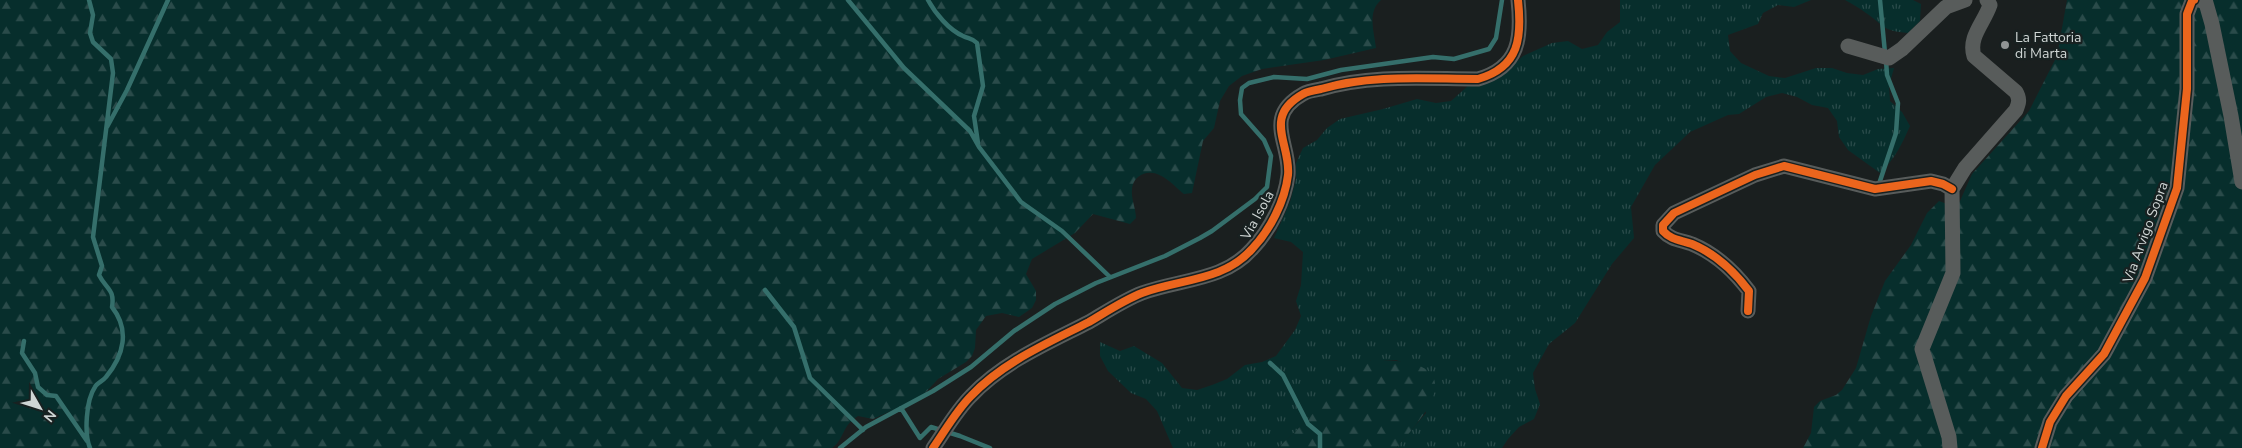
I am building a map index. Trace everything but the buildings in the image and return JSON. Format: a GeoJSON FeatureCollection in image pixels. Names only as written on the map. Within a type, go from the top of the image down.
{"type":"FeatureCollection","features":[{"type":"Feature","properties":{"kind":"street","name":"Via Isola"},"geometry":{"type":"LineString","coordinates":[[933,448],[969,397],[1008,365],[1141,293],[1216,273],[1236,264],[1242,259],[1253,248],[1278,209],[1285,190],[1287,161],[1281,136],[1280,120],[1289,106],[1303,94],[1338,84],[1377,78],[1478,79],[1488,76],[1504,66],[1513,56],[1520,22],[1518,0]]}},
{"type":"Feature","properties":{"kind":"street"},"geometry":{"type":"LineString","coordinates":[[1848,46],[1889,58],[1902,49],[1946,7],[1965,0]]}},
{"type":"Feature","properties":{"kind":"street"},"geometry":{"type":"LineString","coordinates":[[1950,448],[1949,437],[1922,349],[1953,273],[1952,190],[1965,168],[2016,110],[2019,104],[2016,92],[1974,56],[1971,48],[1973,38],[1988,13],[1990,5],[1987,0]]}},
{"type":"Feature","properties":{"kind":"street","name":"Via Arvigo Sopra"},"geometry":{"type":"LineString","coordinates":[[2042,448],[2050,422],[2066,396],[2104,354],[2145,278],[2177,188],[2187,89],[2187,14],[2194,0]]}},
{"type":"Feature","properties":{"kind":"street"},"geometry":{"type":"LineString","coordinates":[[2200,0],[2206,3],[2212,24],[2231,116],[2242,182]]}},
{"type":"Feature","properties":{"kind":"street"},"geometry":{"type":"LineString","coordinates":[[1748,311],[1750,292],[1735,273],[1716,257],[1692,244],[1669,237],[1663,232],[1663,225],[1674,213],[1755,174],[1784,166],[1874,189],[1931,181],[1943,184],[1952,190]]}},
{"type":"Feature","properties":{"kind":"green space"},"geometry":{"type":"Polygon","coordinates":[[[0,0],[1381,0],[1374,10],[1373,16],[1376,48],[1324,60],[1262,69],[1242,76],[1229,86],[1220,101],[1214,128],[1203,141],[1192,193],[1184,194],[1165,178],[1154,173],[1143,174],[1138,177],[1132,187],[1136,218],[1130,224],[1093,214],[1075,233],[1032,259],[1026,274],[1036,291],[1036,300],[1032,308],[1019,317],[1002,313],[986,316],[976,330],[975,348],[972,356],[966,362],[938,379],[926,392],[911,402],[873,419],[858,416],[849,424],[839,441],[832,448],[0,448],[0,0]]]}},
{"type":"Feature","properties":{"kind":"green space"},"geometry":{"type":"Polygon","coordinates":[[[1620,0],[1811,0],[1794,7],[1778,5],[1763,13],[1758,24],[1728,35],[1730,51],[1741,63],[1769,76],[1785,78],[1816,68],[1832,68],[1847,73],[1863,75],[1878,69],[1894,68],[1889,86],[1890,101],[1902,112],[1910,126],[1904,139],[1894,157],[1880,173],[1848,150],[1839,137],[1837,121],[1828,108],[1812,105],[1797,97],[1782,93],[1766,97],[1739,114],[1728,115],[1690,132],[1655,165],[1631,207],[1634,238],[1612,264],[1575,323],[1549,344],[1533,373],[1535,389],[1540,404],[1534,419],[1519,427],[1502,448],[1396,448],[1426,413],[1404,363],[1396,360],[1371,360],[1278,448],[1173,448],[1157,411],[1146,399],[1131,393],[1108,371],[1100,356],[1100,342],[1120,351],[1134,346],[1162,363],[1182,388],[1197,390],[1227,379],[1245,365],[1262,362],[1276,356],[1295,330],[1301,316],[1296,301],[1301,285],[1303,252],[1291,242],[1274,238],[1290,202],[1296,179],[1296,163],[1303,148],[1317,140],[1327,128],[1340,119],[1417,99],[1436,103],[1451,101],[1469,85],[1499,77],[1523,56],[1552,43],[1568,41],[1582,49],[1598,45],[1607,32],[1620,22],[1620,0]]]}},
{"type":"Feature","properties":{"kind":"green space"},"geometry":{"type":"Polygon","coordinates":[[[1845,0],[1913,0],[1921,4],[1920,21],[1908,33],[1893,31],[1884,27],[1861,9],[1845,0]]]}},
{"type":"Feature","properties":{"kind":"green space"},"geometry":{"type":"Polygon","coordinates":[[[2067,0],[2242,0],[2242,448],[1803,448],[1811,433],[1814,407],[1820,401],[1836,395],[1842,390],[1856,368],[1871,316],[1885,281],[1911,245],[1927,213],[1939,201],[1955,207],[1960,201],[1972,174],[2029,111],[2057,56],[2067,0]]]}},
{"type":"Feature","properties":{"kind":"green space"},"geometry":{"type":"Polygon","coordinates":[[[1371,360],[1400,361],[1420,366],[1431,374],[1435,385],[1433,398],[1424,413],[1396,448],[1278,448],[1351,372],[1371,360]]]}},
{"type":"Feature","properties":{"kind":"waterway"},"geometry":{"type":"LineString","coordinates":[[89,0],[93,15],[90,33],[93,42],[111,59],[113,73],[93,237],[102,266],[99,275],[111,293],[112,307],[118,316],[123,333],[121,351],[117,360],[92,393],[88,408],[87,426],[90,448]]}},
{"type":"Feature","properties":{"kind":"waterway"},"geometry":{"type":"LineString","coordinates":[[107,127],[127,90],[168,0]]}},
{"type":"Feature","properties":{"kind":"waterway"},"geometry":{"type":"LineString","coordinates":[[848,0],[904,68],[970,131],[979,147],[1021,202],[1062,231],[1110,277]]}},
{"type":"Feature","properties":{"kind":"waterway"},"geometry":{"type":"LineString","coordinates":[[928,0],[938,16],[948,25],[958,33],[977,43],[983,86],[974,116],[978,143]]}},
{"type":"Feature","properties":{"kind":"waterway"},"geometry":{"type":"LineString","coordinates":[[840,448],[866,427],[933,391],[971,367],[1014,331],[1055,304],[1096,283],[1165,256],[1200,238],[1255,199],[1267,187],[1271,156],[1264,140],[1241,114],[1240,100],[1242,88],[1249,83],[1274,77],[1307,79],[1341,70],[1433,57],[1454,59],[1489,49],[1496,38],[1502,0]]}},
{"type":"Feature","properties":{"kind":"waterway"},"geometry":{"type":"LineString","coordinates":[[1880,0],[1885,53]]}},
{"type":"Feature","properties":{"kind":"waterway"},"geometry":{"type":"LineString","coordinates":[[1879,184],[1896,133],[1898,103],[1887,75],[1886,60]]}},
{"type":"Feature","properties":{"kind":"waterway"},"geometry":{"type":"LineString","coordinates":[[765,290],[794,327],[810,378],[863,430]]}},
{"type":"Feature","properties":{"kind":"waterway"},"geometry":{"type":"LineString","coordinates":[[24,341],[22,353],[35,373],[38,387],[47,395],[56,396],[87,441]]}},
{"type":"Feature","properties":{"kind":"waterway"},"geometry":{"type":"LineString","coordinates":[[1270,363],[1283,375],[1308,424],[1320,434],[1320,448]]}},
{"type":"Feature","properties":{"kind":"waterway"},"geometry":{"type":"LineString","coordinates":[[901,408],[920,438],[931,427],[990,448]]}},
{"type":"Feature","properties":{"kind":"cycle path"},"geometry":{"type":"LineString","coordinates":[[933,448],[966,402],[984,384],[1012,363],[1135,296],[1156,288],[1201,278],[1241,260],[1259,241],[1271,224],[1284,195],[1288,164],[1281,132],[1281,122],[1284,112],[1291,103],[1309,91],[1360,81],[1399,78],[1478,79],[1492,74],[1503,67],[1515,49],[1519,26],[1518,0]]}},
{"type":"Feature","properties":{"kind":"cycle path"},"geometry":{"type":"LineString","coordinates":[[2042,448],[2050,422],[2066,396],[2104,354],[2145,278],[2177,188],[2187,89],[2187,14],[2194,0]]}},
{"type":"Feature","properties":{"kind":"cycle path"},"geometry":{"type":"LineString","coordinates":[[1748,311],[1749,291],[1731,270],[1701,248],[1673,238],[1663,231],[1663,225],[1674,213],[1755,175],[1784,166],[1875,189],[1931,181],[1952,189]]}},
{"type":"Feature","properties":{"kind":"place","name":"La Fattoria di Marta"},"geometry":{"type":"Point","coordinates":[2005,45]}}]}
